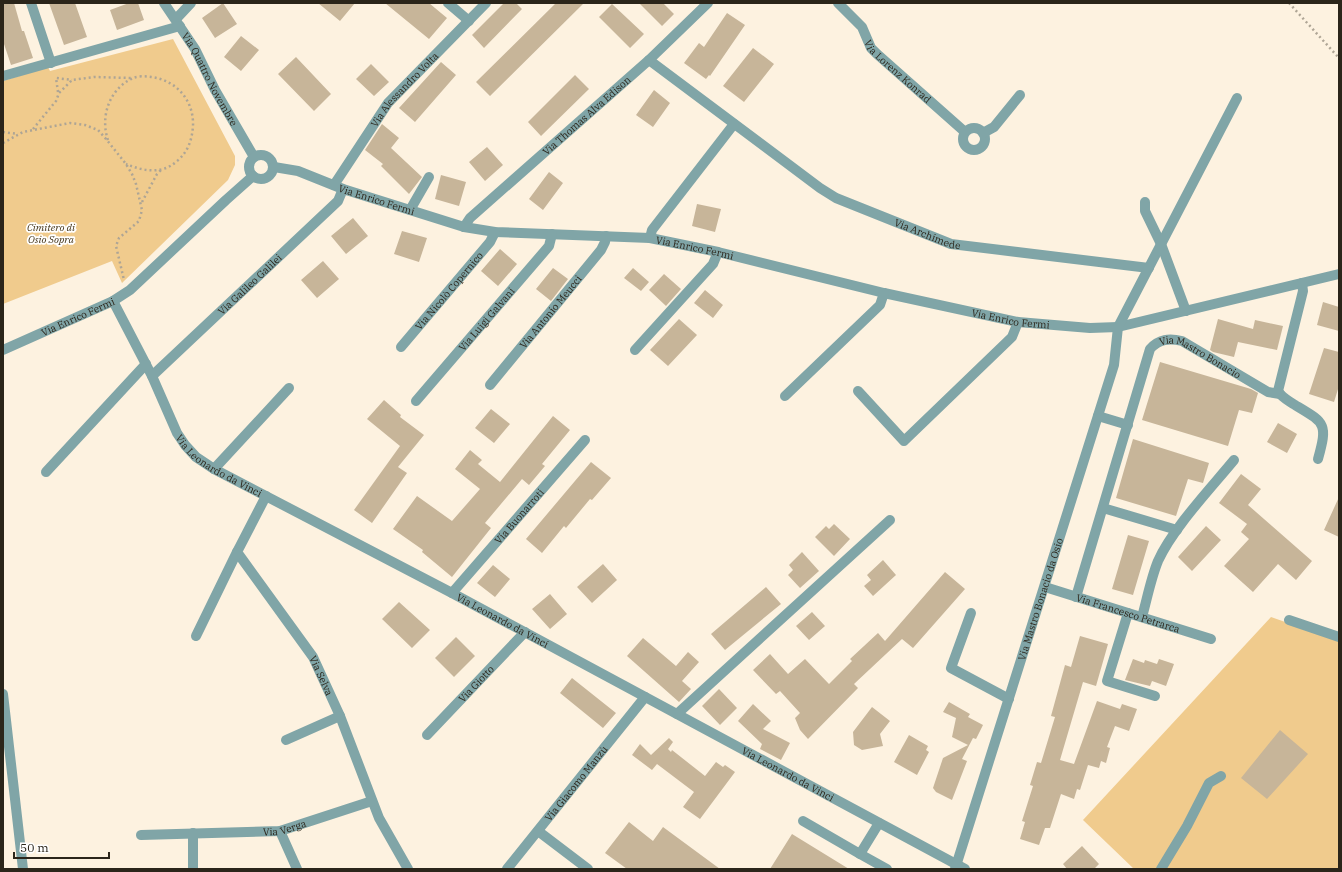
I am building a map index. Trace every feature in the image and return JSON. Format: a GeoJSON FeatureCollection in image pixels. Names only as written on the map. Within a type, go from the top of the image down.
{"type":"FeatureCollection","features":[{"type":"Feature","properties":{"kind":"street"},"geometry":{"type":"LineString","coordinates":[[31,3],[51,62]]}},
{"type":"Feature","properties":{"kind":"street","name":"Via Quattro Novembre"},"geometry":{"type":"LineString","coordinates":[[164,3],[178,22],[254,157]]}},
{"type":"Feature","properties":{"kind":"street"},"geometry":{"type":"LineString","coordinates":[[3,76],[178,22],[191,3]]}},
{"type":"Feature","properties":{"kind":"street"},"geometry":{"type":"LineString","coordinates":[[448,3],[469,21]]}},
{"type":"Feature","properties":{"kind":"street","name":"Via Alessandro Volta"},"geometry":{"type":"LineString","coordinates":[[338,187],[388,103],[486,3]]}},
{"type":"Feature","properties":{"kind":"street","name":"Via Thomas Alva Edison"},"geometry":{"type":"LineString","coordinates":[[464,227],[470,218],[649,60],[708,3]]}},
{"type":"Feature","properties":{"kind":"street","name":"Via Lorenz Konrad"},"geometry":{"type":"LineString","coordinates":[[838,3],[862,28],[871,48],[965,132]]}},
{"type":"Feature","properties":{"kind":"street","name":"Via Archimede"},"geometry":{"type":"LineString","coordinates":[[649,60],[820,188],[836,198],[936,240],[951,244],[1149,268]]}},
{"type":"Feature","properties":{"kind":"street"},"geometry":{"type":"LineString","coordinates":[[983,133],[994,127],[1020,95]]}},
{"type":"Feature","properties":{"kind":"street"},"geometry":{"type":"LineString","coordinates":[[1118,327],[1237,98]]}},
{"type":"Feature","properties":{"kind":"street"},"geometry":{"type":"LineString","coordinates":[[650,238],[652,230],[734,124]]}},
{"type":"Feature","properties":{"kind":"street"},"geometry":{"type":"LineString","coordinates":[[974,128],[983,133],[984,144],[977,150],[969,149],[963,142],[965,132],[974,128]]}},
{"type":"Feature","properties":{"kind":"street"},"geometry":{"type":"LineString","coordinates":[[260,155],[269,158],[274,167],[268,177],[260,179],[253,176],[250,172],[249,165],[254,157],[260,155]]}},
{"type":"Feature","properties":{"kind":"street","name":"Via Enrico Fermi"},"geometry":{"type":"LineString","coordinates":[[274,167],[298,171],[338,187],[464,227],[495,232],[650,238],[718,252],[884,293],[1018,322],[1090,328],[1118,327],[1339,274]]}},
{"type":"Feature","properties":{"kind":"street","name":"Via Enrico Fermi"},"geometry":{"type":"LineString","coordinates":[[3,350],[113,301],[130,290],[253,176]]}},
{"type":"Feature","properties":{"kind":"street"},"geometry":{"type":"LineString","coordinates":[[410,210],[428,177]]}},
{"type":"Feature","properties":{"kind":"street","name":"Via Galileo Galilei"},"geometry":{"type":"LineString","coordinates":[[152,376],[338,201],[338,187]]}},
{"type":"Feature","properties":{"kind":"street"},"geometry":{"type":"LineString","coordinates":[[1145,202],[1145,211],[1161,244],[1186,311]]}},
{"type":"Feature","properties":{"kind":"street","name":"Via Nicolò Copernico"},"geometry":{"type":"LineString","coordinates":[[401,347],[490,242],[495,232]]}},
{"type":"Feature","properties":{"kind":"street","name":"Via Luigi Galvani"},"geometry":{"type":"LineString","coordinates":[[416,401],[549,246],[552,234]]}},
{"type":"Feature","properties":{"kind":"street","name":"Via Antonio Meucci"},"geometry":{"type":"LineString","coordinates":[[490,385],[601,250],[606,236]]}},
{"type":"Feature","properties":{"kind":"street"},"geometry":{"type":"LineString","coordinates":[[635,350],[713,264],[718,252]]}},
{"type":"Feature","properties":{"kind":"street"},"geometry":{"type":"LineString","coordinates":[[1280,394],[1278,391],[1279,382],[1303,291],[1302,283]]}},
{"type":"Feature","properties":{"kind":"street"},"geometry":{"type":"LineString","coordinates":[[785,396],[880,305],[884,293]]}},
{"type":"Feature","properties":{"kind":"street","name":"Via Leonardo da Vinci"},"geometry":{"type":"LineString","coordinates":[[113,301],[152,376],[177,433],[196,457],[214,469],[525,632],[879,823],[959,868]]}},
{"type":"Feature","properties":{"kind":"street"},"geometry":{"type":"LineString","coordinates":[[858,390],[904,441],[1012,337],[1018,322]]}},
{"type":"Feature","properties":{"kind":"street","name":"Via Mastro Bonacio da Osio"},"geometry":{"type":"LineString","coordinates":[[959,868],[1009,699],[1114,365],[1118,327]]}},
{"type":"Feature","properties":{"kind":"street","name":"Via Mastro Bonacio"},"geometry":{"type":"LineString","coordinates":[[1076,597],[1150,349],[1156,342],[1172,338],[1182,341],[1268,392],[1280,394],[1282,397],[1318,418],[1324,425],[1324,440],[1318,459]]}},
{"type":"Feature","properties":{"kind":"street"},"geometry":{"type":"LineString","coordinates":[[46,472],[146,364]]}},
{"type":"Feature","properties":{"kind":"street"},"geometry":{"type":"LineString","coordinates":[[214,469],[289,388]]}},
{"type":"Feature","properties":{"kind":"street"},"geometry":{"type":"LineString","coordinates":[[1098,416],[1128,425]]}},
{"type":"Feature","properties":{"kind":"street","name":"Via Buonarroti"},"geometry":{"type":"LineString","coordinates":[[452,593],[585,440]]}},
{"type":"Feature","properties":{"kind":"street"},"geometry":{"type":"LineString","coordinates":[[1142,617],[1158,561],[1177,530],[1234,460]]}},
{"type":"Feature","properties":{"kind":"street"},"geometry":{"type":"LineString","coordinates":[[196,636],[266,496]]}},
{"type":"Feature","properties":{"kind":"street"},"geometry":{"type":"LineString","coordinates":[[1103,508],[1177,530]]}},
{"type":"Feature","properties":{"kind":"street"},"geometry":{"type":"LineString","coordinates":[[677,714],[890,520]]}},
{"type":"Feature","properties":{"kind":"street","name":"Via Selva"},"geometry":{"type":"LineString","coordinates":[[237,552],[313,657],[340,716],[379,818],[408,869]]}},
{"type":"Feature","properties":{"kind":"street","name":"Via Francesco Petrarca"},"geometry":{"type":"LineString","coordinates":[[1045,587],[1211,639]]}},
{"type":"Feature","properties":{"kind":"street"},"geometry":{"type":"LineString","coordinates":[[972,613],[951,668],[1009,699]]}},
{"type":"Feature","properties":{"kind":"street"},"geometry":{"type":"LineString","coordinates":[[1128,613],[1107,682],[1155,696]]}},
{"type":"Feature","properties":{"kind":"street"},"geometry":{"type":"LineString","coordinates":[[1289,620],[1339,637]]}},
{"type":"Feature","properties":{"kind":"street","name":"Via Giotto"},"geometry":{"type":"LineString","coordinates":[[427,735],[525,632]]}},
{"type":"Feature","properties":{"kind":"street"},"geometry":{"type":"LineString","coordinates":[[3,694],[23,869]]}},
{"type":"Feature","properties":{"kind":"street","name":"Via Giacomo Manzù"},"geometry":{"type":"LineString","coordinates":[[507,869],[645,697]]}},
{"type":"Feature","properties":{"kind":"street"},"geometry":{"type":"LineString","coordinates":[[286,740],[340,716]]}},
{"type":"Feature","properties":{"kind":"street"},"geometry":{"type":"LineString","coordinates":[[1161,869],[1209,783],[1221,776]]}},
{"type":"Feature","properties":{"kind":"street","name":"Via Verga"},"geometry":{"type":"LineString","coordinates":[[141,834],[280,831],[372,801]]}},
{"type":"Feature","properties":{"kind":"street"},"geometry":{"type":"LineString","coordinates":[[803,821],[887,869]]}},
{"type":"Feature","properties":{"kind":"street"},"geometry":{"type":"LineString","coordinates":[[860,854],[879,823]]}},
{"type":"Feature","properties":{"kind":"street"},"geometry":{"type":"LineString","coordinates":[[280,831],[297,869]]}},
{"type":"Feature","properties":{"kind":"street"},"geometry":{"type":"LineString","coordinates":[[538,831],[588,869]]}},
{"type":"Feature","properties":{"kind":"street"},"geometry":{"type":"LineString","coordinates":[[193,834],[193,869]]}},
{"type":"Feature","properties":{"kind":"path"},"geometry":{"type":"LineString","coordinates":[[1289,3],[1339,58]]}},
{"type":"Feature","properties":{"kind":"path"},"geometry":{"type":"LineString","coordinates":[[33,130],[56,101],[58,93],[56,78],[72,80],[94,77],[133,78],[145,76],[165,79],[176,87],[190,103],[193,122],[191,140],[182,157],[174,164],[163,169],[157,174],[141,204]]}},
{"type":"Feature","properties":{"kind":"path"},"geometry":{"type":"LineString","coordinates":[[108,142],[105,127],[106,110],[111,98],[121,86],[133,78]]}},
{"type":"Feature","properties":{"kind":"path"},"geometry":{"type":"LineString","coordinates":[[58,93],[72,80]]}},
{"type":"Feature","properties":{"kind":"path"},"geometry":{"type":"LineString","coordinates":[[3,143],[19,134],[70,123],[85,125],[98,130],[126,164],[136,184],[141,204],[142,210],[139,221],[119,238],[116,246],[123,279],[130,290]]}},
{"type":"Feature","properties":{"kind":"path"},"geometry":{"type":"LineString","coordinates":[[3,132],[19,134]]}},
{"type":"Feature","properties":{"kind":"path"},"geometry":{"type":"LineString","coordinates":[[126,164],[148,171],[163,169]]}},
{"type":"Feature","properties":{"kind":"green space","name":"Cimitero di Osio Sopra"},"geometry":{"type":"Polygon","coordinates":[[[173,39],[235,156],[235,165],[228,180],[122,283],[112,261],[3,304],[3,81],[48,67],[50,71],[173,39]]]}},
{"type":"Feature","properties":{"kind":"green space"},"geometry":{"type":"Polygon","coordinates":[[[1271,617],[1339,641],[1339,869],[1134,869],[1083,820],[1271,617]]]}},
{"type":"Feature","properties":{"kind":"building"},"geometry":{"type":"Polygon","coordinates":[[[3,3],[14,3],[22,31],[24,31],[33,58],[11,65],[3,41],[3,3]]]}},
{"type":"Feature","properties":{"kind":"building"},"geometry":{"type":"Polygon","coordinates":[[[49,3],[75,3],[87,37],[64,45],[49,3]]]}},
{"type":"Feature","properties":{"kind":"building"},"geometry":{"type":"Polygon","coordinates":[[[129,3],[138,3],[144,20],[117,30],[110,10],[129,3]]]}},
{"type":"Feature","properties":{"kind":"building"},"geometry":{"type":"Polygon","coordinates":[[[223,3],[237,24],[215,38],[202,18],[223,3]]]}},
{"type":"Feature","properties":{"kind":"building"},"geometry":{"type":"Polygon","coordinates":[[[318,3],[355,3],[340,21],[318,3]]]}},
{"type":"Feature","properties":{"kind":"building"},"geometry":{"type":"Polygon","coordinates":[[[385,3],[429,3],[447,18],[429,39],[385,3]]]}},
{"type":"Feature","properties":{"kind":"building"},"geometry":{"type":"Polygon","coordinates":[[[504,3],[516,3],[522,9],[484,48],[472,35],[504,3]]]}},
{"type":"Feature","properties":{"kind":"building"},"geometry":{"type":"Polygon","coordinates":[[[556,3],[584,3],[490,96],[476,82],[556,3]]]}},
{"type":"Feature","properties":{"kind":"building"},"geometry":{"type":"Polygon","coordinates":[[[639,3],[663,3],[674,14],[662,26],[639,3]]]}},
{"type":"Feature","properties":{"kind":"building"},"geometry":{"type":"Polygon","coordinates":[[[612,4],[644,34],[630,48],[599,17],[612,4]]]}},
{"type":"Feature","properties":{"kind":"building"},"geometry":{"type":"Polygon","coordinates":[[[727,13],[745,25],[710,76],[709,75],[706,79],[684,63],[699,43],[704,47],[727,13]]]}},
{"type":"Feature","properties":{"kind":"building"},"geometry":{"type":"Polygon","coordinates":[[[241,36],[259,50],[241,71],[224,57],[241,36]]]}},
{"type":"Feature","properties":{"kind":"building"},"geometry":{"type":"Polygon","coordinates":[[[753,48],[774,64],[744,102],[723,86],[753,48]]]}},
{"type":"Feature","properties":{"kind":"building"},"geometry":{"type":"Polygon","coordinates":[[[296,57],[331,94],[314,111],[278,74],[296,57]]]}},
{"type":"Feature","properties":{"kind":"building"},"geometry":{"type":"Polygon","coordinates":[[[441,62],[456,75],[415,122],[399,108],[441,62]]]}},
{"type":"Feature","properties":{"kind":"building"},"geometry":{"type":"Polygon","coordinates":[[[371,64],[389,82],[374,96],[356,79],[371,64]]]}},
{"type":"Feature","properties":{"kind":"building"},"geometry":{"type":"Polygon","coordinates":[[[575,75],[589,89],[541,136],[528,122],[575,75]]]}},
{"type":"Feature","properties":{"kind":"building"},"geometry":{"type":"Polygon","coordinates":[[[654,90],[670,103],[653,127],[636,115],[654,90]]]}},
{"type":"Feature","properties":{"kind":"building"},"geometry":{"type":"Polygon","coordinates":[[[382,124],[399,138],[391,148],[422,177],[409,194],[381,166],[383,164],[365,150],[382,124]]]}},
{"type":"Feature","properties":{"kind":"building"},"geometry":{"type":"Polygon","coordinates":[[[487,147],[503,165],[485,181],[469,162],[487,147]]]}},
{"type":"Feature","properties":{"kind":"building"},"geometry":{"type":"Polygon","coordinates":[[[549,172],[563,183],[543,210],[529,199],[549,172]]]}},
{"type":"Feature","properties":{"kind":"building"},"geometry":{"type":"Polygon","coordinates":[[[441,175],[466,182],[459,206],[435,199],[441,175]]]}},
{"type":"Feature","properties":{"kind":"building"},"geometry":{"type":"Polygon","coordinates":[[[697,204],[721,209],[715,232],[692,226],[697,204]]]}},
{"type":"Feature","properties":{"kind":"building"},"geometry":{"type":"Polygon","coordinates":[[[353,218],[368,236],[346,254],[331,236],[353,218]]]}},
{"type":"Feature","properties":{"kind":"building"},"geometry":{"type":"Polygon","coordinates":[[[402,231],[427,238],[419,262],[394,254],[402,231]]]}},
{"type":"Feature","properties":{"kind":"building"},"geometry":{"type":"Polygon","coordinates":[[[500,249],[517,264],[498,286],[481,271],[500,249]]]}},
{"type":"Feature","properties":{"kind":"building"},"geometry":{"type":"Polygon","coordinates":[[[323,261],[339,279],[317,298],[301,280],[323,261]]]}},
{"type":"Feature","properties":{"kind":"building"},"geometry":{"type":"Polygon","coordinates":[[[553,268],[568,279],[551,301],[536,289],[553,268]]]}},
{"type":"Feature","properties":{"kind":"building"},"geometry":{"type":"Polygon","coordinates":[[[633,268],[649,282],[641,291],[624,278],[633,268]]]}},
{"type":"Feature","properties":{"kind":"building"},"geometry":{"type":"Polygon","coordinates":[[[664,274],[681,289],[666,306],[649,290],[664,274]]]}},
{"type":"Feature","properties":{"kind":"building"},"geometry":{"type":"Polygon","coordinates":[[[705,290],[723,305],[713,318],[694,303],[705,290]]]}},
{"type":"Feature","properties":{"kind":"building"},"geometry":{"type":"Polygon","coordinates":[[[1323,302],[1339,307],[1339,331],[1317,325],[1323,302]]]}},
{"type":"Feature","properties":{"kind":"building"},"geometry":{"type":"Polygon","coordinates":[[[679,319],[697,335],[668,366],[650,350],[679,319]]]}},
{"type":"Feature","properties":{"kind":"building"},"geometry":{"type":"Polygon","coordinates":[[[1218,319],[1253,329],[1255,320],[1283,326],[1277,350],[1238,342],[1234,357],[1213,352],[1210,350],[1218,319]]]}},
{"type":"Feature","properties":{"kind":"building"},"geometry":{"type":"Polygon","coordinates":[[[1324,348],[1339,352],[1339,386],[1334,402],[1309,394],[1324,348]]]}},
{"type":"Feature","properties":{"kind":"building"},"geometry":{"type":"Polygon","coordinates":[[[1160,362],[1251,389],[1258,393],[1252,413],[1239,410],[1228,446],[1142,420],[1160,362]]]}},
{"type":"Feature","properties":{"kind":"building"},"geometry":{"type":"Polygon","coordinates":[[[384,400],[401,415],[400,417],[424,435],[398,467],[407,473],[372,523],[354,510],[400,446],[367,419],[384,400]]]}},
{"type":"Feature","properties":{"kind":"building"},"geometry":{"type":"Polygon","coordinates":[[[491,409],[510,424],[494,443],[475,428],[491,409]]]}},
{"type":"Feature","properties":{"kind":"building"},"geometry":{"type":"Polygon","coordinates":[[[553,416],[570,430],[542,464],[545,466],[529,485],[522,479],[485,523],[491,528],[452,577],[422,552],[423,550],[393,529],[417,496],[452,521],[480,489],[455,469],[470,450],[482,460],[478,464],[500,482],[553,416]]]}},
{"type":"Feature","properties":{"kind":"building"},"geometry":{"type":"Polygon","coordinates":[[[1278,423],[1297,434],[1287,453],[1267,442],[1278,423]]]}},
{"type":"Feature","properties":{"kind":"building"},"geometry":{"type":"Polygon","coordinates":[[[1133,439],[1209,463],[1203,483],[1188,479],[1176,516],[1116,498],[1133,439]]]}},
{"type":"Feature","properties":{"kind":"building"},"geometry":{"type":"Polygon","coordinates":[[[591,462],[611,478],[592,500],[590,499],[566,528],[564,526],[542,553],[526,539],[591,462]]]}},
{"type":"Feature","properties":{"kind":"building"},"geometry":{"type":"Polygon","coordinates":[[[1241,474],[1261,489],[1248,505],[1312,561],[1296,580],[1278,564],[1253,592],[1224,566],[1249,539],[1241,532],[1247,524],[1219,503],[1241,474]]]}},
{"type":"Feature","properties":{"kind":"building"},"geometry":{"type":"Polygon","coordinates":[[[1339,497],[1339,537],[1324,530],[1339,497]]]}},
{"type":"Feature","properties":{"kind":"building"},"geometry":{"type":"Polygon","coordinates":[[[834,524],[850,539],[834,556],[815,537],[826,526],[829,529],[834,524]]]}},
{"type":"Feature","properties":{"kind":"building"},"geometry":{"type":"Polygon","coordinates":[[[1206,526],[1221,540],[1192,571],[1178,557],[1206,526]]]}},
{"type":"Feature","properties":{"kind":"building"},"geometry":{"type":"Polygon","coordinates":[[[1128,535],[1149,541],[1133,595],[1112,589],[1128,535]]]}},
{"type":"Feature","properties":{"kind":"building"},"geometry":{"type":"Polygon","coordinates":[[[802,552],[819,571],[800,588],[788,575],[793,570],[789,565],[802,552]]]}},
{"type":"Feature","properties":{"kind":"building"},"geometry":{"type":"Polygon","coordinates":[[[883,560],[896,575],[873,596],[864,586],[871,580],[867,575],[883,560]]]}},
{"type":"Feature","properties":{"kind":"building"},"geometry":{"type":"Polygon","coordinates":[[[603,564],[617,580],[592,603],[577,587],[603,564]]]}},
{"type":"Feature","properties":{"kind":"building"},"geometry":{"type":"Polygon","coordinates":[[[493,565],[510,579],[495,597],[477,583],[493,565]]]}},
{"type":"Feature","properties":{"kind":"building"},"geometry":{"type":"Polygon","coordinates":[[[945,572],[965,589],[913,648],[902,639],[854,684],[858,688],[808,739],[800,730],[795,718],[800,713],[780,691],[776,694],[753,670],[770,654],[788,674],[805,659],[829,684],[852,661],[850,659],[878,633],[885,641],[945,572]]]}},
{"type":"Feature","properties":{"kind":"building"},"geometry":{"type":"Polygon","coordinates":[[[766,587],[781,604],[725,650],[711,634],[766,587]]]}},
{"type":"Feature","properties":{"kind":"building"},"geometry":{"type":"Polygon","coordinates":[[[550,594],[567,614],[550,629],[532,609],[550,594]]]}},
{"type":"Feature","properties":{"kind":"building"},"geometry":{"type":"Polygon","coordinates":[[[399,602],[430,630],[412,648],[382,619],[399,602]]]}},
{"type":"Feature","properties":{"kind":"building"},"geometry":{"type":"Polygon","coordinates":[[[812,612],[825,626],[809,640],[796,626],[812,612]]]}},
{"type":"Feature","properties":{"kind":"building"},"geometry":{"type":"Polygon","coordinates":[[[1080,636],[1108,644],[1096,686],[1083,682],[1060,760],[1074,764],[1097,701],[1120,709],[1122,704],[1137,709],[1129,731],[1115,726],[1107,747],[1110,748],[1106,763],[1101,761],[1099,768],[1088,765],[1080,790],[1077,789],[1074,799],[1061,794],[1050,828],[1045,828],[1039,845],[1020,839],[1025,822],[1022,821],[1033,786],[1030,785],[1037,762],[1041,763],[1055,717],[1051,716],[1065,665],[1071,667],[1080,636]]]}},
{"type":"Feature","properties":{"kind":"building"},"geometry":{"type":"Polygon","coordinates":[[[456,637],[475,656],[454,677],[435,658],[456,637]]]}},
{"type":"Feature","properties":{"kind":"building"},"geometry":{"type":"Polygon","coordinates":[[[643,638],[676,666],[688,652],[699,662],[682,681],[691,689],[679,702],[627,656],[643,638]]]}},
{"type":"Feature","properties":{"kind":"building"},"geometry":{"type":"Polygon","coordinates":[[[1133,659],[1144,663],[1145,660],[1157,664],[1159,659],[1174,664],[1166,686],[1152,681],[1150,686],[1125,680],[1133,659]]]}},
{"type":"Feature","properties":{"kind":"building"},"geometry":{"type":"Polygon","coordinates":[[[572,678],[616,713],[603,728],[560,693],[572,678]]]}},
{"type":"Feature","properties":{"kind":"building"},"geometry":{"type":"Polygon","coordinates":[[[719,689],[737,708],[720,725],[702,706],[719,689]]]}},
{"type":"Feature","properties":{"kind":"building"},"geometry":{"type":"Polygon","coordinates":[[[949,702],[970,714],[968,717],[983,725],[976,739],[973,738],[962,759],[967,761],[952,800],[936,792],[933,788],[943,758],[968,745],[952,737],[956,718],[943,712],[949,702]]]}},
{"type":"Feature","properties":{"kind":"building"},"geometry":{"type":"Polygon","coordinates":[[[753,704],[771,721],[763,729],[790,743],[781,760],[760,749],[762,744],[738,721],[753,704]]]}},
{"type":"Feature","properties":{"kind":"building"},"geometry":{"type":"Polygon","coordinates":[[[872,707],[890,721],[880,734],[883,746],[862,750],[854,745],[853,732],[872,707]]]}},
{"type":"Feature","properties":{"kind":"building"},"geometry":{"type":"Polygon","coordinates":[[[1280,730],[1308,754],[1267,799],[1241,778],[1280,730]]]}},
{"type":"Feature","properties":{"kind":"building"},"geometry":{"type":"Polygon","coordinates":[[[909,735],[928,746],[926,750],[929,752],[917,775],[894,762],[909,735]]]}},
{"type":"Feature","properties":{"kind":"building"},"geometry":{"type":"Polygon","coordinates":[[[669,738],[673,742],[668,749],[671,752],[672,750],[705,776],[716,762],[723,767],[725,765],[735,772],[700,819],[683,807],[694,792],[657,764],[652,770],[632,755],[640,744],[651,755],[669,738]]]}},
{"type":"Feature","properties":{"kind":"building"},"geometry":{"type":"Polygon","coordinates":[[[629,822],[653,841],[663,827],[720,869],[627,869],[605,853],[629,822]]]}},
{"type":"Feature","properties":{"kind":"building"},"geometry":{"type":"Polygon","coordinates":[[[792,834],[849,869],[770,869],[792,834]]]}},
{"type":"Feature","properties":{"kind":"building"},"geometry":{"type":"Polygon","coordinates":[[[1082,846],[1099,864],[1094,869],[1067,869],[1063,864],[1082,846]]]}}]}
